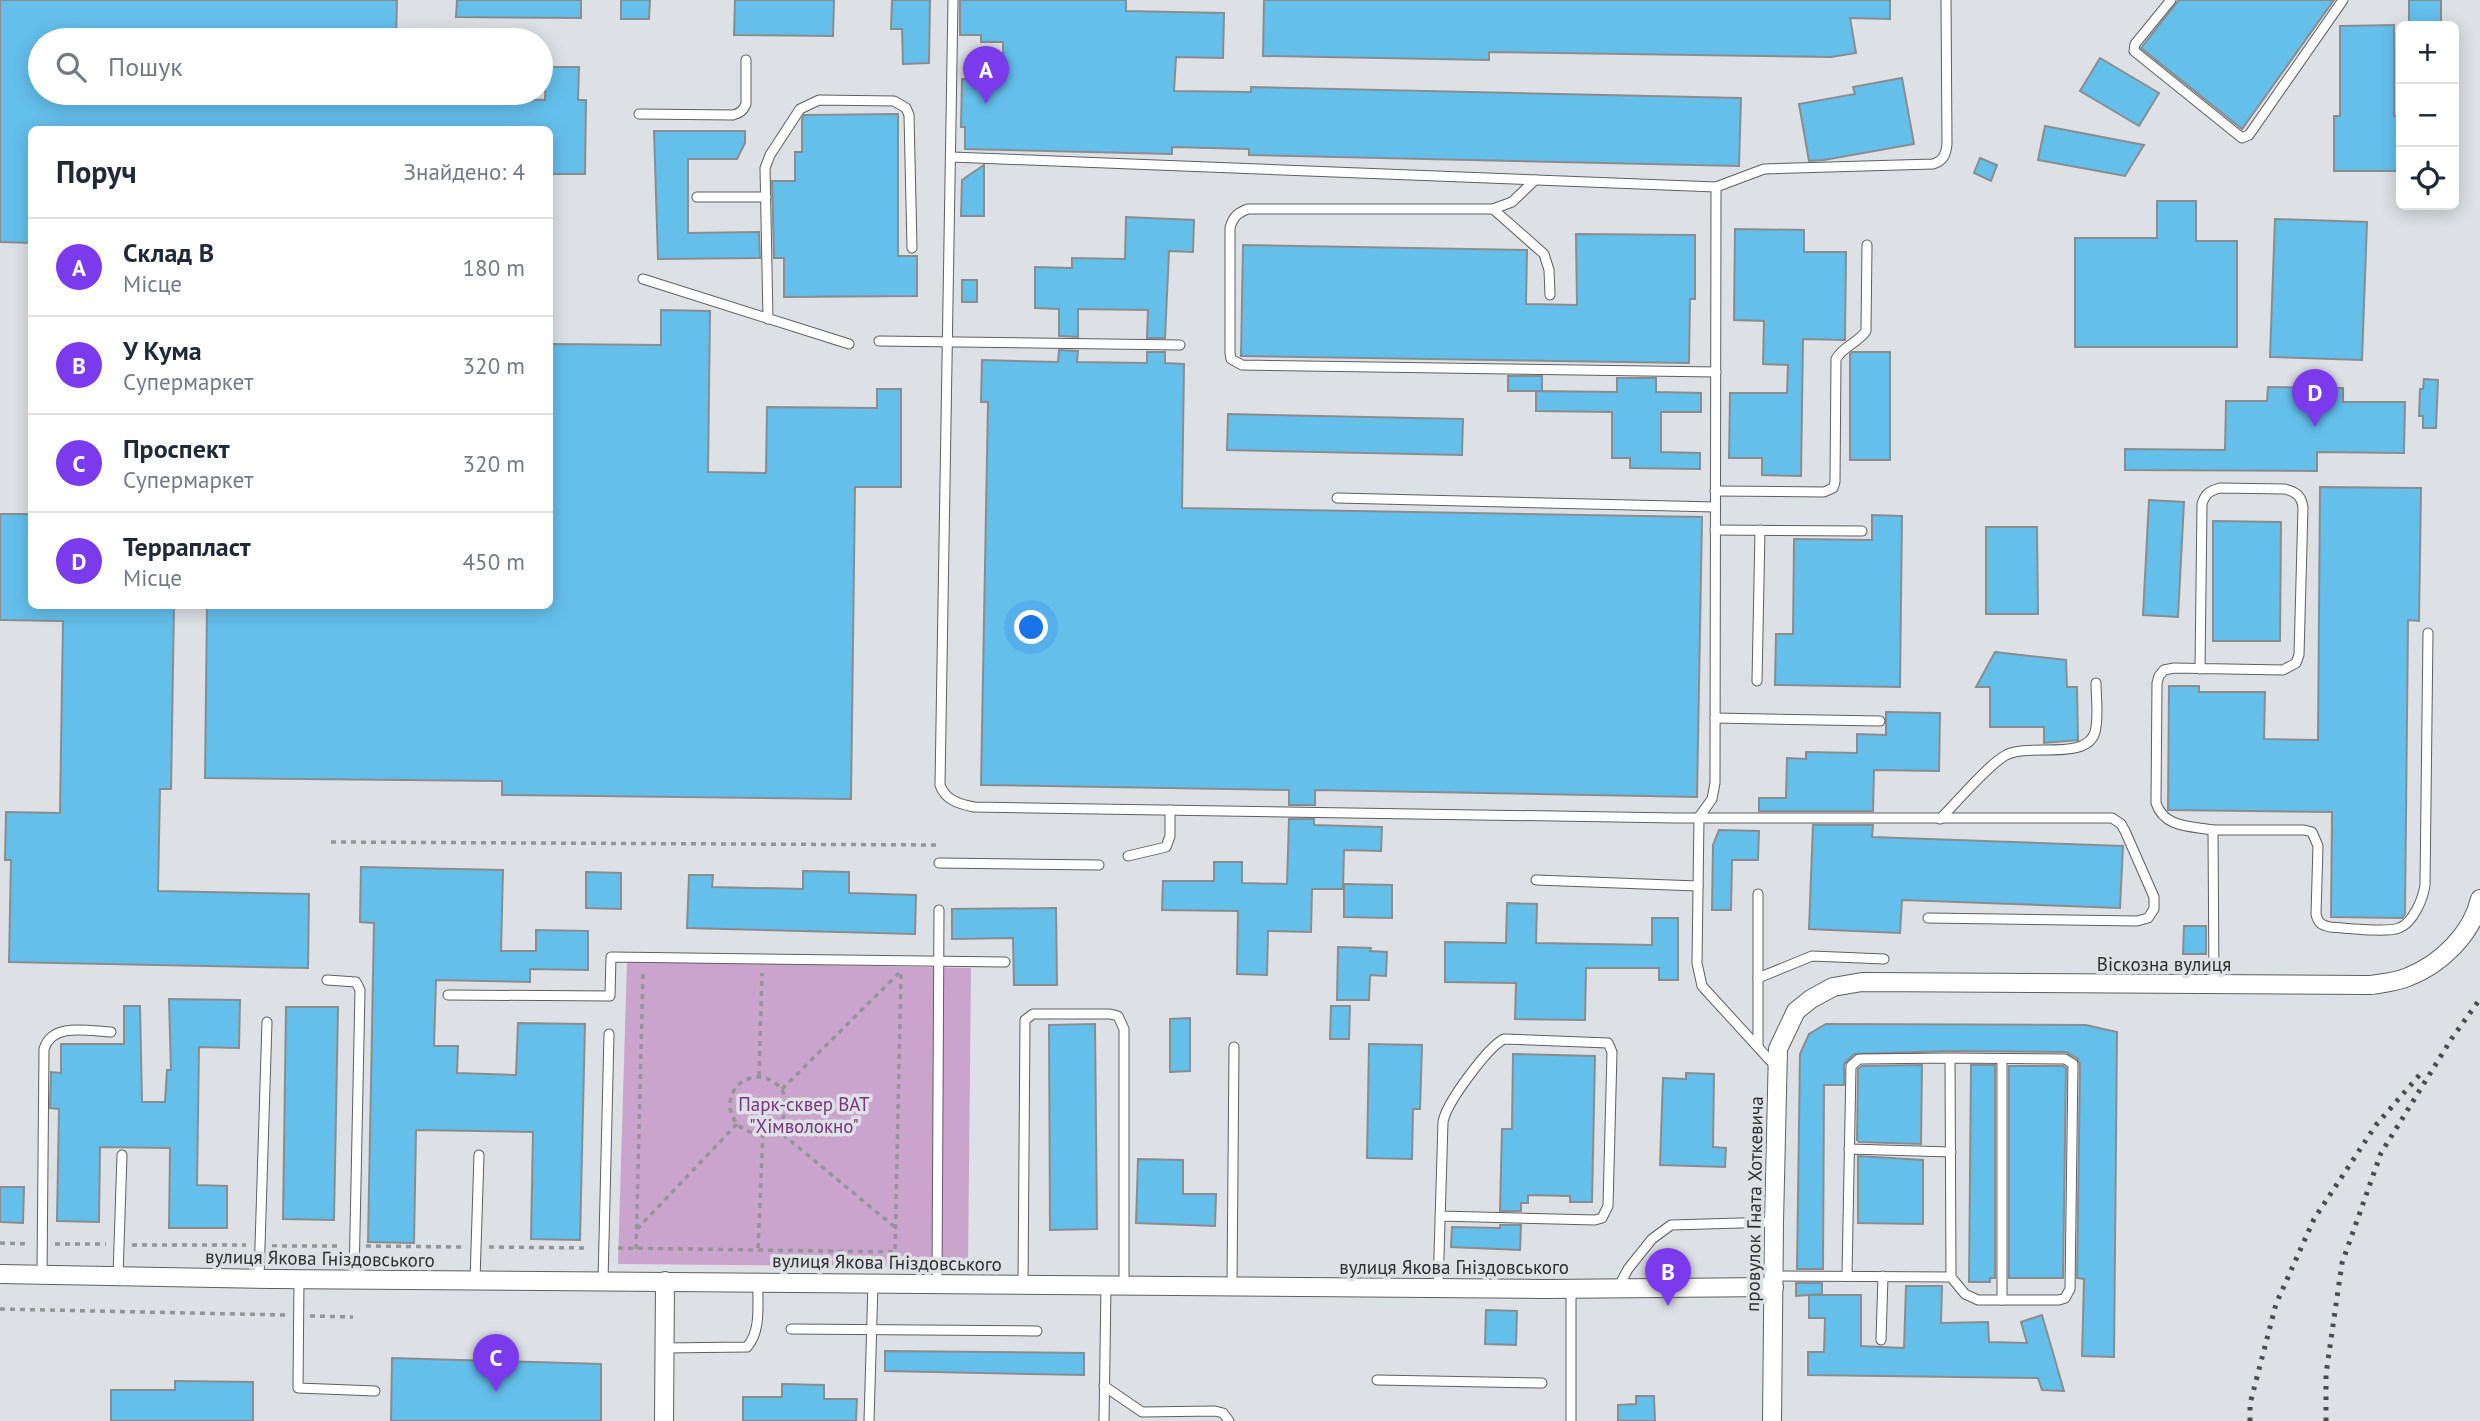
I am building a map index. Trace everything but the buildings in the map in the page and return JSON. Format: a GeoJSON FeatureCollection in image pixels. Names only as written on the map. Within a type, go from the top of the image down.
{"type":"FeatureCollection","features":[{"type":"Feature","properties":{"kind":"street","name":"Віскозна вулиця"},"geometry":{"type":"LineString","coordinates":[[1811,999],[1833,987],[1862,982],[2371,985],[2408,978],[2441,958],[2466,931],[2480,899]]}},
{"type":"Feature","properties":{"kind":"street","name":"провулок Гната Хоткевича"},"geometry":{"type":"LineString","coordinates":[[1772,1421],[1779,1049],[1796,1011],[1811,999]]}},
{"type":"Feature","properties":{"kind":"street","name":"вулиця Якова Гніздовського"},"geometry":{"type":"LineString","coordinates":[[0,1274],[1571,1289],[1774,1281]]}},
{"type":"Feature","properties":{"kind":"street"},"geometry":{"type":"LineString","coordinates":[[664,1421],[665,1281]]}},
{"type":"Feature","properties":{"kind":"lane"},"geometry":{"type":"LineString","coordinates":[[953,0],[942,590],[942,790],[952,800],[974,807],[1699,817],[2112,818],[2121,824],[2125,831],[2154,897],[2154,909],[2148,918],[2137,921],[1928,918]]}},
{"type":"Feature","properties":{"kind":"lane"},"geometry":{"type":"LineString","coordinates":[[951,157],[1716,187],[1764,169],[1933,164],[1940,162],[1946,154],[1947,144],[1947,0]]}},
{"type":"Feature","properties":{"kind":"lane"},"geometry":{"type":"LineString","coordinates":[[2171,0],[2135,44],[2134,51],[2242,138],[2249,135],[2343,0]]}},
{"type":"Feature","properties":{"kind":"lane"},"geometry":{"type":"LineString","coordinates":[[639,114],[739,114],[746,104],[746,60]]}},
{"type":"Feature","properties":{"kind":"lane"},"geometry":{"type":"LineString","coordinates":[[768,318],[767,162],[805,105],[819,100],[901,103],[909,115],[912,248]]}},
{"type":"Feature","properties":{"kind":"lane"},"geometry":{"type":"LineString","coordinates":[[1535,180],[1512,202],[1493,209],[1248,209],[1237,213],[1230,228],[1231,359],[1242,365],[1716,372]]}},
{"type":"Feature","properties":{"kind":"lane"},"geometry":{"type":"LineString","coordinates":[[1716,187],[1714,791],[1699,817],[1697,963],[1702,986],[1778,1069]]}},
{"type":"Feature","properties":{"kind":"lane"},"geometry":{"type":"LineString","coordinates":[[697,197],[766,197]]}},
{"type":"Feature","properties":{"kind":"lane"},"geometry":{"type":"LineString","coordinates":[[1493,209],[1544,254],[1549,270],[1550,295]]}},
{"type":"Feature","properties":{"kind":"lane"},"geometry":{"type":"LineString","coordinates":[[1715,491],[1824,492],[1833,488],[1836,359],[1866,331],[1867,245]]}},
{"type":"Feature","properties":{"kind":"lane"},"geometry":{"type":"LineString","coordinates":[[643,279],[849,344]]}},
{"type":"Feature","properties":{"kind":"lane"},"geometry":{"type":"LineString","coordinates":[[879,341],[1180,345]]}},
{"type":"Feature","properties":{"kind":"lane"},"geometry":{"type":"LineString","coordinates":[[2200,669],[2202,504],[2205,496],[2211,490],[2220,488],[2285,489],[2295,492],[2304,507],[2299,655],[2296,663],[2283,670],[2164,670],[2157,683],[2156,803],[2165,819],[2174,824],[2213,830],[2312,832],[2318,846],[2318,921],[2330,928],[2392,929],[2404,925],[2422,899],[2425,885],[2428,633]]}},
{"type":"Feature","properties":{"kind":"lane"},"geometry":{"type":"LineString","coordinates":[[1337,498],[1715,507]]}},
{"type":"Feature","properties":{"kind":"lane"},"geometry":{"type":"LineString","coordinates":[[1715,530],[1862,531]]}},
{"type":"Feature","properties":{"kind":"lane"},"geometry":{"type":"LineString","coordinates":[[1757,681],[1760,530]]}},
{"type":"Feature","properties":{"kind":"lane"},"geometry":{"type":"LineString","coordinates":[[1940,819],[2006,756],[2032,750],[2079,749],[2087,745],[2096,729],[2096,683]]}},
{"type":"Feature","properties":{"kind":"lane"},"geometry":{"type":"LineString","coordinates":[[1715,718],[1880,721]]}},
{"type":"Feature","properties":{"kind":"lane"},"geometry":{"type":"LineString","coordinates":[[1128,856],[1166,847],[1170,836],[1170,810]]}},
{"type":"Feature","properties":{"kind":"lane"},"geometry":{"type":"LineString","coordinates":[[2213,830],[2214,985]]}},
{"type":"Feature","properties":{"kind":"lane"},"geometry":{"type":"LineString","coordinates":[[939,863],[1099,865]]}},
{"type":"Feature","properties":{"kind":"lane"},"geometry":{"type":"LineString","coordinates":[[1536,880],[1698,886]]}},
{"type":"Feature","properties":{"kind":"lane"},"geometry":{"type":"LineString","coordinates":[[1758,894],[1758,1046]]}},
{"type":"Feature","properties":{"kind":"lane"},"geometry":{"type":"LineString","coordinates":[[937,1283],[939,910]]}},
{"type":"Feature","properties":{"kind":"lane"},"geometry":{"type":"LineString","coordinates":[[1758,978],[1812,956],[1884,959]]}},
{"type":"Feature","properties":{"kind":"lane"},"geometry":{"type":"LineString","coordinates":[[447,995],[610,996],[611,957],[1005,962]]}},
{"type":"Feature","properties":{"kind":"lane"},"geometry":{"type":"LineString","coordinates":[[327,980],[356,982],[360,990],[355,1279]]}},
{"type":"Feature","properties":{"kind":"lane"},"geometry":{"type":"LineString","coordinates":[[1023,1284],[1025,1020],[1033,1014],[1110,1014],[1118,1016],[1124,1028],[1124,1285]]}},
{"type":"Feature","properties":{"kind":"lane"},"geometry":{"type":"LineString","coordinates":[[259,1278],[267,1022]]}},
{"type":"Feature","properties":{"kind":"lane"},"geometry":{"type":"LineString","coordinates":[[42,1275],[44,1049],[47,1040],[60,1031],[111,1032]]}},
{"type":"Feature","properties":{"kind":"lane"},"geometry":{"type":"LineString","coordinates":[[603,1281],[609,1034]]}},
{"type":"Feature","properties":{"kind":"lane"},"geometry":{"type":"LineString","coordinates":[[1438,1288],[1440,1216],[1444,1116],[1450,1101],[1498,1043],[1512,1038],[1608,1043],[1612,1052],[1608,1206],[1602,1218],[1440,1216]]}},
{"type":"Feature","properties":{"kind":"lane"},"geometry":{"type":"LineString","coordinates":[[1232,1286],[1234,1047]]}},
{"type":"Feature","properties":{"kind":"lane"},"geometry":{"type":"LineString","coordinates":[[1847,1276],[1850,1072],[1854,1061],[1950,1058],[2065,1059],[2070,1060],[2075,1069],[2070,1289],[2065,1298],[2059,1300],[1971,1298],[1960,1290],[1951,1277],[1950,1058]]}},
{"type":"Feature","properties":{"kind":"lane"},"geometry":{"type":"LineString","coordinates":[[2002,1059],[2002,1300]]}},
{"type":"Feature","properties":{"kind":"lane"},"geometry":{"type":"LineString","coordinates":[[1849,1149],[1951,1152]]}},
{"type":"Feature","properties":{"kind":"lane"},"geometry":{"type":"LineString","coordinates":[[118,1276],[122,1155]]}},
{"type":"Feature","properties":{"kind":"lane"},"geometry":{"type":"LineString","coordinates":[[475,1280],[479,1155]]}},
{"type":"Feature","properties":{"kind":"lane"},"geometry":{"type":"LineString","coordinates":[[1618,1289],[1628,1269],[1652,1239],[1671,1225],[1774,1222]]}},
{"type":"Feature","properties":{"kind":"lane"},"geometry":{"type":"LineString","coordinates":[[1774,1281],[1847,1276],[1951,1277]]}},
{"type":"Feature","properties":{"kind":"lane"},"geometry":{"type":"LineString","coordinates":[[1881,1340],[1883,1276]]}},
{"type":"Feature","properties":{"kind":"lane"},"geometry":{"type":"LineString","coordinates":[[299,1278],[298,1388],[375,1391]]}},
{"type":"Feature","properties":{"kind":"lane"},"geometry":{"type":"LineString","coordinates":[[664,1348],[747,1347],[754,1340],[757,1329],[758,1282]]}},
{"type":"Feature","properties":{"kind":"lane"},"geometry":{"type":"LineString","coordinates":[[869,1421],[873,1283]]}},
{"type":"Feature","properties":{"kind":"lane"},"geometry":{"type":"LineString","coordinates":[[1104,1421],[1106,1285]]}},
{"type":"Feature","properties":{"kind":"lane"},"geometry":{"type":"LineString","coordinates":[[1571,1289],[1571,1421]]}},
{"type":"Feature","properties":{"kind":"lane"},"geometry":{"type":"LineString","coordinates":[[790,1329],[1037,1331]]}},
{"type":"Feature","properties":{"kind":"lane"},"geometry":{"type":"LineString","coordinates":[[1377,1380],[1542,1382]]}},
{"type":"Feature","properties":{"kind":"lane"},"geometry":{"type":"LineString","coordinates":[[1104,1386],[1142,1417],[1215,1411],[1223,1413],[1229,1421]]}},
{"type":"Feature","properties":{"kind":"path"},"geometry":{"type":"LineString","coordinates":[[331,842],[940,845]]}},
{"type":"Feature","properties":{"kind":"path"},"geometry":{"type":"LineString","coordinates":[[636,1249],[642,971],[655,971]]}},
{"type":"Feature","properties":{"kind":"path"},"geometry":{"type":"LineString","coordinates":[[759,1076],[762,971]]}},
{"type":"Feature","properties":{"kind":"path"},"geometry":{"type":"LineString","coordinates":[[887,972],[901,972]]}},
{"type":"Feature","properties":{"kind":"path"},"geometry":{"type":"LineString","coordinates":[[782,1089],[901,972]]}},
{"type":"Feature","properties":{"kind":"path"},"geometry":{"type":"LineString","coordinates":[[480,1247],[758,1248],[895,1252],[901,972]]}},
{"type":"Feature","properties":{"kind":"path"},"geometry":{"type":"LineString","coordinates":[[759,1076],[768,1078],[782,1089],[786,1106],[785,1114],[775,1128],[763,1133],[753,1133],[737,1124],[730,1107],[734,1088],[741,1082],[759,1076]]}},
{"type":"Feature","properties":{"kind":"path"},"geometry":{"type":"LineString","coordinates":[[636,1231],[737,1124]]}},
{"type":"Feature","properties":{"kind":"path"},"geometry":{"type":"LineString","coordinates":[[775,1128],[896,1228]]}},
{"type":"Feature","properties":{"kind":"path"},"geometry":{"type":"LineString","coordinates":[[758,1248],[763,1133]]}},
{"type":"Feature","properties":{"kind":"path"},"geometry":{"type":"LineString","coordinates":[[0,1243],[111,1244]]}},
{"type":"Feature","properties":{"kind":"path"},"geometry":{"type":"LineString","coordinates":[[125,1245],[248,1245]]}},
{"type":"Feature","properties":{"kind":"path"},"geometry":{"type":"LineString","coordinates":[[261,1246],[344,1246]]}},
{"type":"Feature","properties":{"kind":"path"},"geometry":{"type":"LineString","coordinates":[[357,1246],[467,1247]]}},
{"type":"Feature","properties":{"kind":"path"},"geometry":{"type":"LineString","coordinates":[[0,1309],[353,1317]]}},
{"type":"Feature","properties":{"kind":"green space","name":"Парк-сквер ВАТ \"Хімволокно\""},"geometry":{"type":"Polygon","coordinates":[[[627,961],[971,968],[968,1267],[618,1264],[627,961]]]}},
{"type":"Feature","properties":{"kind":"railway"},"geometry":{"type":"LineString","coordinates":[[2326,1421],[2326,1374],[2342,1263],[2381,1153],[2452,1038],[2480,999]]}},
{"type":"Feature","properties":{"kind":"railway"},"geometry":{"type":"LineString","coordinates":[[2250,1421],[2250,1404],[2276,1304],[2314,1219],[2376,1125],[2422,1072]]}},
{"type":"Feature","properties":{"kind":"place","name":"Склад B"},"geometry":{"type":"Point","coordinates":[986,104]}},
{"type":"Feature","properties":{"kind":"place","name":"Террапласт"},"geometry":{"type":"Point","coordinates":[2315,427]}},
{"type":"Feature","properties":{"kind":"place","name":"У Кума"},"geometry":{"type":"Point","coordinates":[1668,1306]}},
{"type":"Feature","properties":{"kind":"place","name":"Проспект"},"geometry":{"type":"Point","coordinates":[496,1392]}}]}
